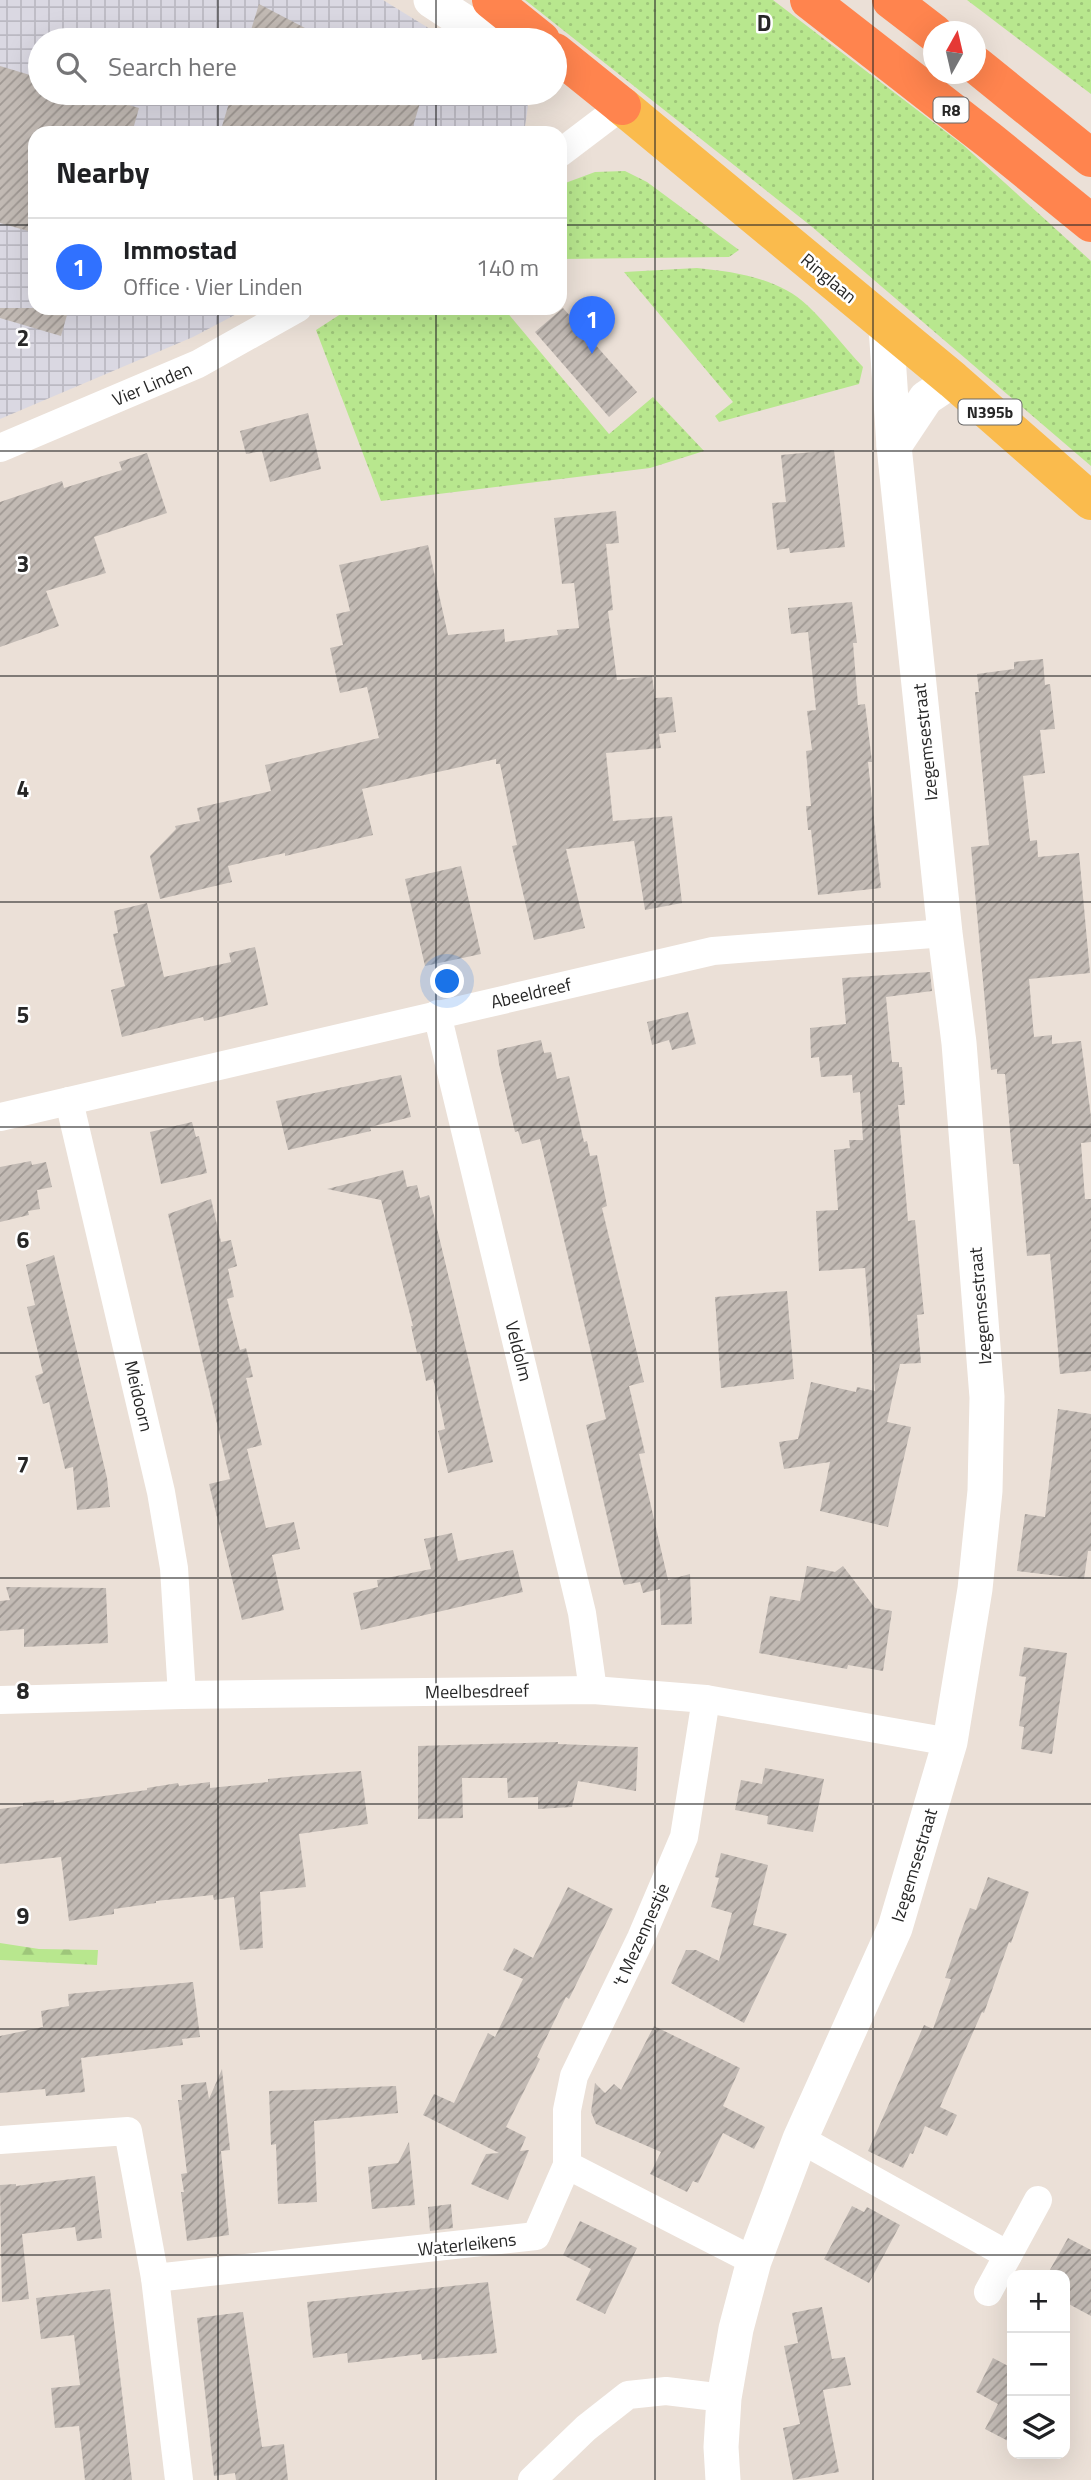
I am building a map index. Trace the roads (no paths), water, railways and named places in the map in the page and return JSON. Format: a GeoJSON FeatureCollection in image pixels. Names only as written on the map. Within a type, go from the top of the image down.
{"type":"FeatureCollection","features":[{"type":"Feature","properties":{"kind":"highway"},"geometry":{"type":"LineString","coordinates":[[491,0],[526,28]]}},
{"type":"Feature","properties":{"kind":"highway","name":"R8"},"geometry":{"type":"LineString","coordinates":[[808,0],[1091,223]]}},
{"type":"Feature","properties":{"kind":"highway"},"geometry":{"type":"LineString","coordinates":[[891,0],[923,25]]}},
{"type":"Feature","properties":{"kind":"highway"},"geometry":{"type":"LineString","coordinates":[[567,62],[622,106]]}},
{"type":"Feature","properties":{"kind":"highway"},"geometry":{"type":"LineString","coordinates":[[986,74],[1091,158]]}},
{"type":"Feature","properties":{"kind":"main road","name":"Ringlaan"},"geometry":{"type":"LineString","coordinates":[[622,106],[953,380],[1091,501]]}},
{"type":"Feature","properties":{"kind":"street"},"geometry":{"type":"LineString","coordinates":[[431,0],[474,28]]}},
{"type":"Feature","properties":{"kind":"street","name":"Ringlaan"},"geometry":{"type":"LineString","coordinates":[[567,80],[622,106]]}},
{"type":"Feature","properties":{"kind":"street"},"geometry":{"type":"LineString","coordinates":[[567,148],[622,106]]}},
{"type":"Feature","properties":{"kind":"street","name":"Vier Linden"},"geometry":{"type":"LineString","coordinates":[[0,448],[198,364],[286,315]]}},
{"type":"Feature","properties":{"kind":"street","name":"Izegemsestraat"},"geometry":{"type":"LineString","coordinates":[[723,2480],[721,2447],[724,2398],[736,2329],[754,2261],[800,2139],[895,1928],[950,1742],[976,1577],[985,1491],[987,1397],[959,1043],[894,446],[886,326]]}},
{"type":"Feature","properties":{"kind":"street"},"geometry":{"type":"LineString","coordinates":[[894,446],[926,398],[953,380]]}},
{"type":"Feature","properties":{"kind":"street","name":"Abeeldreef"},"geometry":{"type":"LineString","coordinates":[[0,1117],[713,951],[945,933]]}},
{"type":"Feature","properties":{"kind":"street","name":"Veldolm"},"geometry":{"type":"LineString","coordinates":[[438,1014],[582,1612],[593,1690]]}},
{"type":"Feature","properties":{"kind":"street","name":"Meidoorn"},"geometry":{"type":"LineString","coordinates":[[69,1101],[161,1492],[174,1568],[181,1695]]}},
{"type":"Feature","properties":{"kind":"street","name":"Meelbesdreef"},"geometry":{"type":"LineString","coordinates":[[0,1700],[593,1690],[706,1699],[950,1742]]}},
{"type":"Feature","properties":{"kind":"street","name":"'t Mezennestje"},"geometry":{"type":"LineString","coordinates":[[567,2165],[567,2110],[574,2076],[641,1938],[684,1837],[706,1699]]}},
{"type":"Feature","properties":{"kind":"street"},"geometry":{"type":"LineString","coordinates":[[0,2140],[128,2131],[155,2278],[179,2480]]}},
{"type":"Feature","properties":{"kind":"street"},"geometry":{"type":"LineString","coordinates":[[800,2139],[1008,2255]]}},
{"type":"Feature","properties":{"kind":"street"},"geometry":{"type":"LineString","coordinates":[[567,2165],[754,2261]]}},
{"type":"Feature","properties":{"kind":"street","name":"Waterleikens"},"geometry":{"type":"LineString","coordinates":[[155,2278],[536,2236],[567,2165]]}},
{"type":"Feature","properties":{"kind":"street"},"geometry":{"type":"LineString","coordinates":[[988,2292],[1038,2200]]}},
{"type":"Feature","properties":{"kind":"street"},"geometry":{"type":"LineString","coordinates":[[532,2480],[586,2428],[628,2395],[666,2391],[724,2398]]}},
{"type":"Feature","properties":{"kind":"place","name":"Immostad"},"geometry":{"type":"Point","coordinates":[592,354]}}]}
